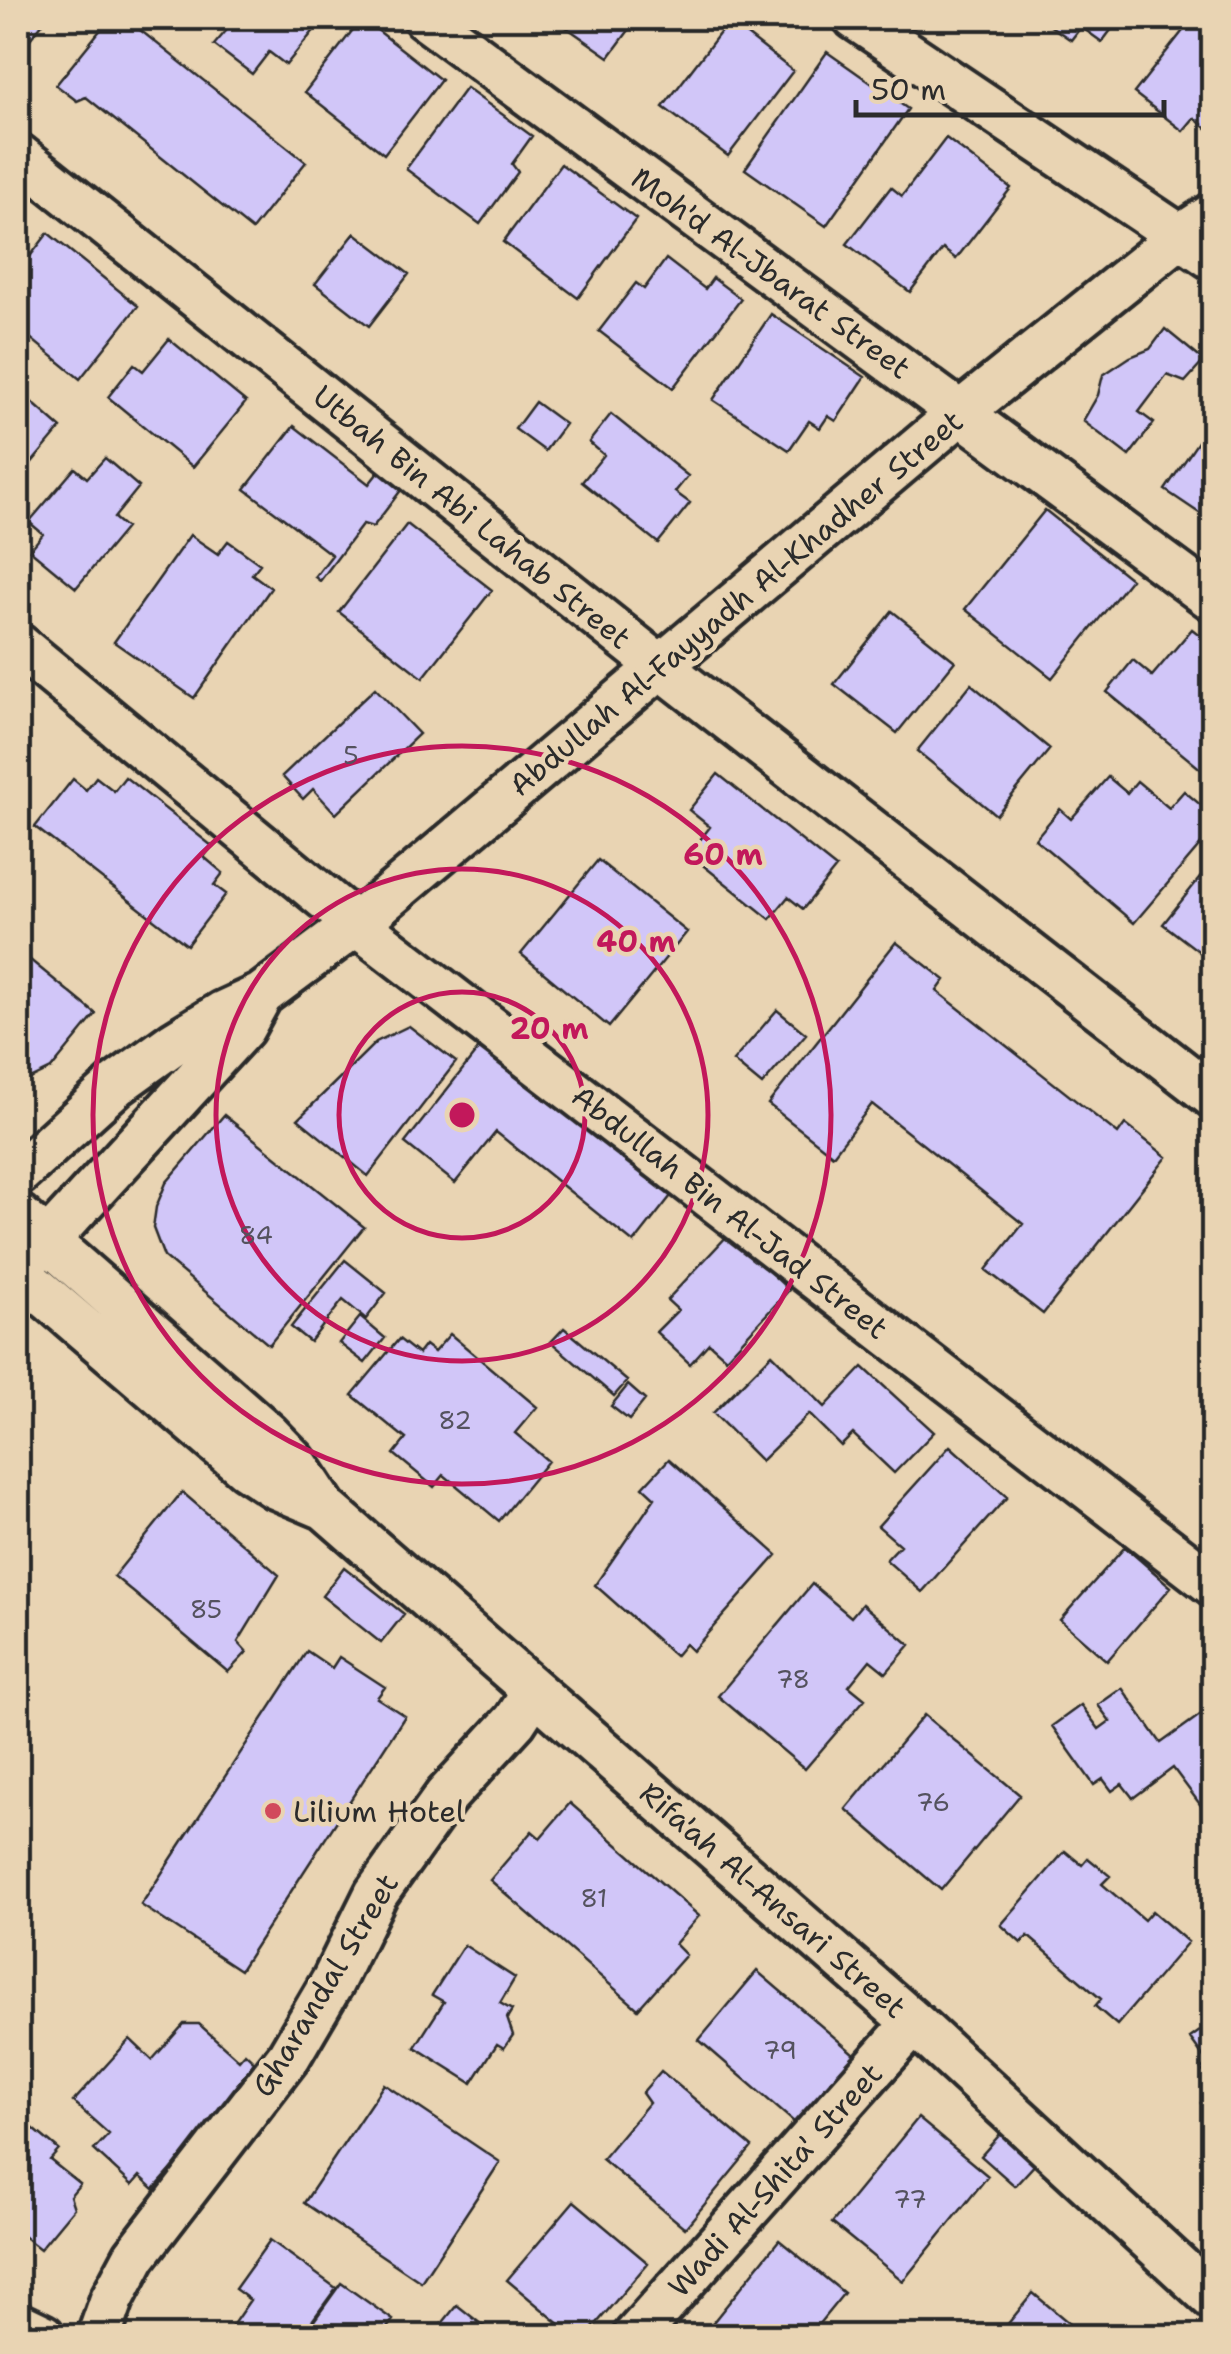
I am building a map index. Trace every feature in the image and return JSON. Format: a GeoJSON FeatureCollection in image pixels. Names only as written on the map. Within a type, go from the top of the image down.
{"type":"FeatureCollection","features":[{"type":"Feature","properties":{"kind":"street","name":"Moh'd Al-Jbarat Street"},"geometry":{"type":"LineString","coordinates":[[425,18],[1214,600]]}},
{"type":"Feature","properties":{"kind":"street"},"geometry":{"type":"LineString","coordinates":[[855,18],[1202,237]]}},
{"type":"Feature","properties":{"kind":"street","name":"Utbah Bin Abi Lahab Street"},"geometry":{"type":"LineString","coordinates":[[18,154],[661,667],[1214,1097]]}},
{"type":"Feature","properties":{"kind":"street","name":"Abdullah Al-Fayyadh Al-Khadher Street"},"geometry":{"type":"LineString","coordinates":[[18,1174],[117,1084],[190,1032],[261,994],[356,924],[960,414],[1202,237]]}},
{"type":"Feature","properties":{"kind":"street","name":"Abdullah Bin Al-Jad Street"},"geometry":{"type":"LineString","coordinates":[[18,645],[356,924],[1214,1585]]}},
{"type":"Feature","properties":{"kind":"street","name":"Abdullah Al-Fayyadh Al-Khadher Street"},"geometry":{"type":"LineString","coordinates":[[25,1249],[243,1028],[261,994]]}},
{"type":"Feature","properties":{"kind":"street","name":"Rifa'ah Al-Ansari Street"},"geometry":{"type":"LineString","coordinates":[[25,1249],[268,1434],[294,1461],[324,1508],[914,2023],[1214,2300]]}},
{"type":"Feature","properties":{"kind":"street","name":"Gharandal Street"},"geometry":{"type":"LineString","coordinates":[[98,2336],[112,2299],[136,2256],[290,2056],[334,1981],[376,1894],[446,1796],[515,1720],[534,1692]]}},
{"type":"Feature","properties":{"kind":"street","name":"Wadi Al-Shita' Street"},"geometry":{"type":"LineString","coordinates":[[635,2336],[914,2023]]}},
{"type":"Feature","properties":{"kind":"street"},"geometry":{"type":"LineString","coordinates":[[18,2324],[44,2336]]}},
{"type":"Feature","properties":{"kind":"building"},"geometry":{"type":"Polygon","coordinates":[[[18,18],[47,18],[18,54],[18,18]]]}},
{"type":"Feature","properties":{"kind":"building"},"geometry":{"type":"Polygon","coordinates":[[[110,18],[125,18],[306,162],[252,230],[86,97],[77,101],[56,85],[110,18]]]}},
{"type":"Feature","properties":{"kind":"building"},"geometry":{"type":"Polygon","coordinates":[[[209,18],[324,18],[286,65],[269,52],[252,74],[214,45],[226,31],[209,18]]]}},
{"type":"Feature","properties":{"kind":"building"},"geometry":{"type":"Polygon","coordinates":[[[362,18],[441,80],[384,154],[305,92],[362,18]]]}},
{"type":"Feature","properties":{"kind":"building"},"geometry":{"type":"Polygon","coordinates":[[[553,18],[638,18],[609,57],[553,18]]]}},
{"type":"Feature","properties":{"kind":"building"},"geometry":{"type":"Polygon","coordinates":[[[1039,18],[1120,18],[1102,42],[1081,27],[1071,40],[1039,18]]]}},
{"type":"Feature","properties":{"kind":"building"},"geometry":{"type":"Polygon","coordinates":[[[1193,18],[1214,18],[1214,125],[1209,130],[1194,118],[1183,131],[1134,93],[1193,18]]]}},
{"type":"Feature","properties":{"kind":"building"},"geometry":{"type":"Polygon","coordinates":[[[729,21],[793,71],[728,156],[663,107],[729,21]]]}},
{"type":"Feature","properties":{"kind":"building"},"geometry":{"type":"Polygon","coordinates":[[[827,52],[908,109],[826,226],[745,169],[827,52]]]}},
{"type":"Feature","properties":{"kind":"building"},"geometry":{"type":"Polygon","coordinates":[[[466,88],[532,136],[512,164],[518,172],[480,224],[406,169],[466,88]]]}},
{"type":"Feature","properties":{"kind":"building"},"geometry":{"type":"Polygon","coordinates":[[[946,138],[1011,188],[956,259],[943,249],[910,292],[847,244],[891,187],[902,196],[946,138]]]}},
{"type":"Feature","properties":{"kind":"building"},"geometry":{"type":"Polygon","coordinates":[[[561,164],[636,219],[578,298],[503,242],[561,164]]]}},
{"type":"Feature","properties":{"kind":"building"},"geometry":{"type":"Polygon","coordinates":[[[48,233],[138,306],[80,379],[18,328],[18,272],[48,233]]]}},
{"type":"Feature","properties":{"kind":"building"},"geometry":{"type":"Polygon","coordinates":[[[355,233],[409,274],[369,326],[315,284],[355,233]]]}},
{"type":"Feature","properties":{"kind":"building"},"geometry":{"type":"Polygon","coordinates":[[[666,259],[705,289],[713,278],[741,299],[673,388],[599,331],[636,283],[644,289],[666,259]]]}},
{"type":"Feature","properties":{"kind":"building"},"geometry":{"type":"Polygon","coordinates":[[[771,314],[865,377],[836,421],[828,416],[820,428],[809,421],[789,450],[713,400],[771,314]]]}},
{"type":"Feature","properties":{"kind":"building"},"geometry":{"type":"Polygon","coordinates":[[[1165,329],[1204,361],[1185,382],[1167,375],[1139,412],[1154,423],[1129,456],[1083,421],[1098,395],[1103,375],[1150,349],[1165,329]]]}},
{"type":"Feature","properties":{"kind":"building"},"geometry":{"type":"Polygon","coordinates":[[[169,339],[246,402],[193,467],[108,397],[134,364],[143,371],[169,339]]]}},
{"type":"Feature","properties":{"kind":"building"},"geometry":{"type":"Polygon","coordinates":[[[18,390],[61,428],[18,479],[18,390]]]}},
{"type":"Feature","properties":{"kind":"building"},"geometry":{"type":"Polygon","coordinates":[[[535,402],[565,424],[545,451],[515,429],[535,402]]]}},
{"type":"Feature","properties":{"kind":"building"},"geometry":{"type":"Polygon","coordinates":[[[611,414],[688,476],[675,492],[690,503],[658,543],[582,482],[604,455],[589,442],[611,414]]]}},
{"type":"Feature","properties":{"kind":"building"},"geometry":{"type":"Polygon","coordinates":[[[1210,424],[1214,426],[1214,523],[1165,490],[1210,424]]]}},
{"type":"Feature","properties":{"kind":"building"},"geometry":{"type":"Polygon","coordinates":[[[294,426],[369,484],[388,460],[411,477],[373,527],[363,524],[320,581],[315,577],[332,555],[245,489],[294,426]]]}},
{"type":"Feature","properties":{"kind":"building"},"geometry":{"type":"Polygon","coordinates":[[[105,458],[139,487],[114,518],[126,528],[76,588],[30,550],[43,534],[29,522],[75,468],[87,478],[105,458]]]}},
{"type":"Feature","properties":{"kind":"building"},"geometry":{"type":"Polygon","coordinates":[[[1045,510],[1131,579],[1052,678],[965,609],[1045,510]]]}},
{"type":"Feature","properties":{"kind":"building"},"geometry":{"type":"Polygon","coordinates":[[[407,524],[492,590],[423,678],[339,612],[407,524]]]}},
{"type":"Feature","properties":{"kind":"building"},"geometry":{"type":"Polygon","coordinates":[[[190,535],[218,554],[228,541],[260,564],[252,574],[271,588],[194,698],[114,642],[190,535]]]}},
{"type":"Feature","properties":{"kind":"building"},"geometry":{"type":"Polygon","coordinates":[[[892,611],[955,661],[897,733],[834,684],[892,611]]]}},
{"type":"Feature","properties":{"kind":"building"},"geometry":{"type":"Polygon","coordinates":[[[1192,629],[1214,646],[1214,780],[1107,692],[1133,660],[1152,676],[1192,629]]]}},
{"type":"Feature","properties":{"kind":"building"},"geometry":{"type":"Polygon","coordinates":[[[971,684],[1050,749],[996,815],[917,751],[971,684]]]}},
{"type":"Feature","properties":{"kind":"building"},"geometry":{"type":"Polygon","coordinates":[[[375,688],[419,734],[336,814],[313,789],[303,799],[282,776],[375,688]]]}},
{"type":"Feature","properties":{"kind":"building"},"geometry":{"type":"Polygon","coordinates":[[[718,774],[836,868],[803,909],[788,897],[770,919],[689,854],[710,827],[689,810],[718,774]]]}},
{"type":"Feature","properties":{"kind":"building"},"geometry":{"type":"Polygon","coordinates":[[[96,777],[114,791],[125,777],[212,846],[204,857],[223,873],[214,885],[226,894],[187,945],[35,827],[73,779],[86,790],[96,777]]]}},
{"type":"Feature","properties":{"kind":"building"},"geometry":{"type":"Polygon","coordinates":[[[1108,777],[1127,793],[1137,781],[1169,808],[1184,791],[1214,816],[1214,829],[1134,923],[1035,839],[1060,809],[1071,819],[1108,777]]]}},
{"type":"Feature","properties":{"kind":"building"},"geometry":{"type":"Polygon","coordinates":[[[598,860],[687,932],[609,1027],[521,954],[598,860]]]}},
{"type":"Feature","properties":{"kind":"building"},"geometry":{"type":"Polygon","coordinates":[[[1214,860],[1214,963],[1163,924],[1214,860]]]}},
{"type":"Feature","properties":{"kind":"building"},"geometry":{"type":"Polygon","coordinates":[[[896,942],[945,980],[937,991],[1118,1134],[1125,1124],[1167,1157],[1043,1314],[986,1270],[1023,1224],[872,1104],[833,1155],[768,1104],[896,942]]]}},
{"type":"Feature","properties":{"kind":"building"},"geometry":{"type":"Polygon","coordinates":[[[18,950],[96,1014],[51,1069],[18,1085],[18,950]]]}},
{"type":"Feature","properties":{"kind":"building"},"geometry":{"type":"Polygon","coordinates":[[[777,1010],[806,1034],[762,1085],[733,1061],[777,1010]]]}},
{"type":"Feature","properties":{"kind":"building"},"geometry":{"type":"Polygon","coordinates":[[[409,1026],[456,1062],[368,1176],[298,1119],[376,1042],[409,1026]]]}},
{"type":"Feature","properties":{"kind":"building"},"geometry":{"type":"Polygon","coordinates":[[[485,1041],[674,1192],[634,1243],[496,1132],[455,1183],[405,1143],[485,1041]]]}},
{"type":"Feature","properties":{"kind":"building"},"geometry":{"type":"Polygon","coordinates":[[[224,1115],[364,1227],[269,1345],[164,1257],[153,1228],[166,1183],[224,1115]]]}},
{"type":"Feature","properties":{"kind":"building"},"geometry":{"type":"Polygon","coordinates":[[[729,1234],[789,1290],[726,1358],[709,1343],[690,1364],[656,1332],[678,1310],[667,1300],[729,1234]]]}},
{"type":"Feature","properties":{"kind":"building"},"geometry":{"type":"Polygon","coordinates":[[[345,1260],[386,1293],[366,1319],[343,1300],[310,1342],[291,1327],[345,1260]]]}},
{"type":"Feature","properties":{"kind":"building"},"geometry":{"type":"Polygon","coordinates":[[[360,1317],[385,1338],[365,1363],[339,1343],[360,1317]]]}},
{"type":"Feature","properties":{"kind":"building"},"geometry":{"type":"Polygon","coordinates":[[[564,1328],[627,1381],[614,1396],[551,1342],[564,1328]]]}},
{"type":"Feature","properties":{"kind":"building"},"geometry":{"type":"Polygon","coordinates":[[[450,1334],[537,1407],[515,1433],[548,1461],[499,1521],[444,1475],[434,1487],[394,1454],[406,1439],[352,1395],[399,1339],[418,1354],[425,1345],[434,1352],[450,1334]]]}},
{"type":"Feature","properties":{"kind":"building"},"geometry":{"type":"Polygon","coordinates":[[[772,1354],[825,1407],[863,1367],[934,1432],[894,1473],[853,1434],[841,1446],[809,1414],[761,1461],[713,1413],[772,1354]]]}},
{"type":"Feature","properties":{"kind":"building"},"geometry":{"type":"Polygon","coordinates":[[[628,1385],[645,1400],[629,1420],[611,1406],[628,1385]]]}},
{"type":"Feature","properties":{"kind":"building"},"geometry":{"type":"Polygon","coordinates":[[[950,1446],[1007,1497],[922,1592],[886,1560],[900,1545],[878,1526],[950,1446]]]}},
{"type":"Feature","properties":{"kind":"building"},"geometry":{"type":"Polygon","coordinates":[[[669,1459],[777,1555],[692,1651],[685,1644],[675,1656],[595,1585],[655,1498],[643,1487],[669,1459]]]}},
{"type":"Feature","properties":{"kind":"building"},"geometry":{"type":"Polygon","coordinates":[[[182,1492],[279,1575],[238,1642],[247,1652],[228,1672],[114,1576],[182,1492]]]}},
{"type":"Feature","properties":{"kind":"building"},"geometry":{"type":"Polygon","coordinates":[[[1125,1547],[1171,1587],[1107,1661],[1060,1620],[1125,1547]]]}},
{"type":"Feature","properties":{"kind":"building"},"geometry":{"type":"Polygon","coordinates":[[[344,1567],[404,1614],[381,1643],[322,1596],[344,1567]]]}},
{"type":"Feature","properties":{"kind":"building"},"geometry":{"type":"Polygon","coordinates":[[[812,1584],[851,1617],[862,1604],[910,1645],[886,1673],[870,1660],[849,1686],[865,1699],[805,1769],[718,1696],[812,1584]]]}},
{"type":"Feature","properties":{"kind":"building","name":"Lilium Hotel"},"geometry":{"type":"Polygon","coordinates":[[[307,1651],[332,1668],[339,1657],[385,1687],[377,1698],[405,1716],[240,1970],[141,1905],[307,1651]]]}},
{"type":"Feature","properties":{"kind":"building"},"geometry":{"type":"Polygon","coordinates":[[[1122,1688],[1161,1743],[1214,1705],[1214,1811],[1208,1815],[1173,1768],[1133,1798],[1122,1784],[1112,1791],[1103,1779],[1094,1785],[1052,1726],[1081,1705],[1099,1729],[1110,1721],[1098,1705],[1122,1688]]]}},
{"type":"Feature","properties":{"kind":"building"},"geometry":{"type":"Polygon","coordinates":[[[924,1715],[1020,1795],[941,1890],[846,1809],[924,1715]]]}},
{"type":"Feature","properties":{"kind":"building"},"geometry":{"type":"Polygon","coordinates":[[[570,1803],[699,1916],[675,1944],[686,1955],[638,2009],[490,1880],[532,1831],[540,1838],[570,1803]]]}},
{"type":"Feature","properties":{"kind":"building"},"geometry":{"type":"Polygon","coordinates":[[[1065,1851],[1082,1865],[1088,1858],[1110,1876],[1102,1884],[1144,1920],[1152,1911],[1188,1942],[1117,2025],[1095,2006],[1101,1999],[1028,1936],[1021,1943],[1001,1925],[1065,1851]]]}},
{"type":"Feature","properties":{"kind":"building"},"geometry":{"type":"Polygon","coordinates":[[[464,1945],[515,1978],[500,2003],[512,2010],[507,2018],[513,2035],[504,2048],[497,2044],[472,2083],[415,2047],[444,2002],[432,1995],[464,1945]]]}},
{"type":"Feature","properties":{"kind":"building"},"geometry":{"type":"Polygon","coordinates":[[[757,1971],[861,2060],[802,2129],[699,2040],[757,1971]]]}},
{"type":"Feature","properties":{"kind":"building"},"geometry":{"type":"Polygon","coordinates":[[[1214,2021],[1214,2086],[1201,2069],[1208,2063],[1190,2038],[1214,2021]]]}},
{"type":"Feature","properties":{"kind":"building"},"geometry":{"type":"Polygon","coordinates":[[[184,2024],[199,2024],[239,2060],[245,2053],[262,2069],[154,2189],[140,2176],[132,2185],[94,2150],[109,2134],[73,2102],[130,2039],[152,2060],[184,2024]]]}},
{"type":"Feature","properties":{"kind":"building"},"geometry":{"type":"Polygon","coordinates":[[[661,2071],[752,2147],[685,2228],[602,2159],[649,2103],[642,2093],[661,2071]]]}},
{"type":"Feature","properties":{"kind":"building"},"geometry":{"type":"Polygon","coordinates":[[[384,2084],[500,2162],[421,2282],[304,2203],[384,2084]]]}},
{"type":"Feature","properties":{"kind":"building"},"geometry":{"type":"Polygon","coordinates":[[[1214,2094],[1214,2121],[1201,2103],[1214,2094]]]}},
{"type":"Feature","properties":{"kind":"building"},"geometry":{"type":"Polygon","coordinates":[[[918,2118],[988,2176],[903,2281],[832,2223],[918,2118]]]}},
{"type":"Feature","properties":{"kind":"building"},"geometry":{"type":"Polygon","coordinates":[[[29,2125],[59,2150],[50,2160],[80,2184],[70,2196],[74,2208],[40,2249],[18,2232],[18,2138],[29,2125]]]}},
{"type":"Feature","properties":{"kind":"building"},"geometry":{"type":"Polygon","coordinates":[[[1003,2131],[1038,2161],[1015,2186],[981,2156],[1003,2131]]]}},
{"type":"Feature","properties":{"kind":"building"},"geometry":{"type":"Polygon","coordinates":[[[574,2201],[648,2263],[586,2336],[574,2336],[507,2280],[574,2201]]]}},
{"type":"Feature","properties":{"kind":"building"},"geometry":{"type":"Polygon","coordinates":[[[270,2240],[336,2288],[301,2336],[225,2336],[250,2300],[235,2289],[270,2240]]]}},
{"type":"Feature","properties":{"kind":"building"},"geometry":{"type":"Polygon","coordinates":[[[779,2240],[844,2293],[809,2336],[702,2336],[779,2240]]]}},
{"type":"Feature","properties":{"kind":"building"},"geometry":{"type":"Polygon","coordinates":[[[341,2283],[393,2320],[381,2336],[303,2336],[341,2283]]]}},
{"type":"Feature","properties":{"kind":"building"},"geometry":{"type":"Polygon","coordinates":[[[1033,2293],[1069,2323],[1060,2336],[998,2336],[1033,2293]]]}},
{"type":"Feature","properties":{"kind":"building"},"geometry":{"type":"Polygon","coordinates":[[[457,2305],[496,2336],[432,2336],[457,2305]]]}},
{"type":"Feature","properties":{"kind":"place","name":"Lilium Hotel"},"geometry":{"type":"Point","coordinates":[273,1811]}}]}
